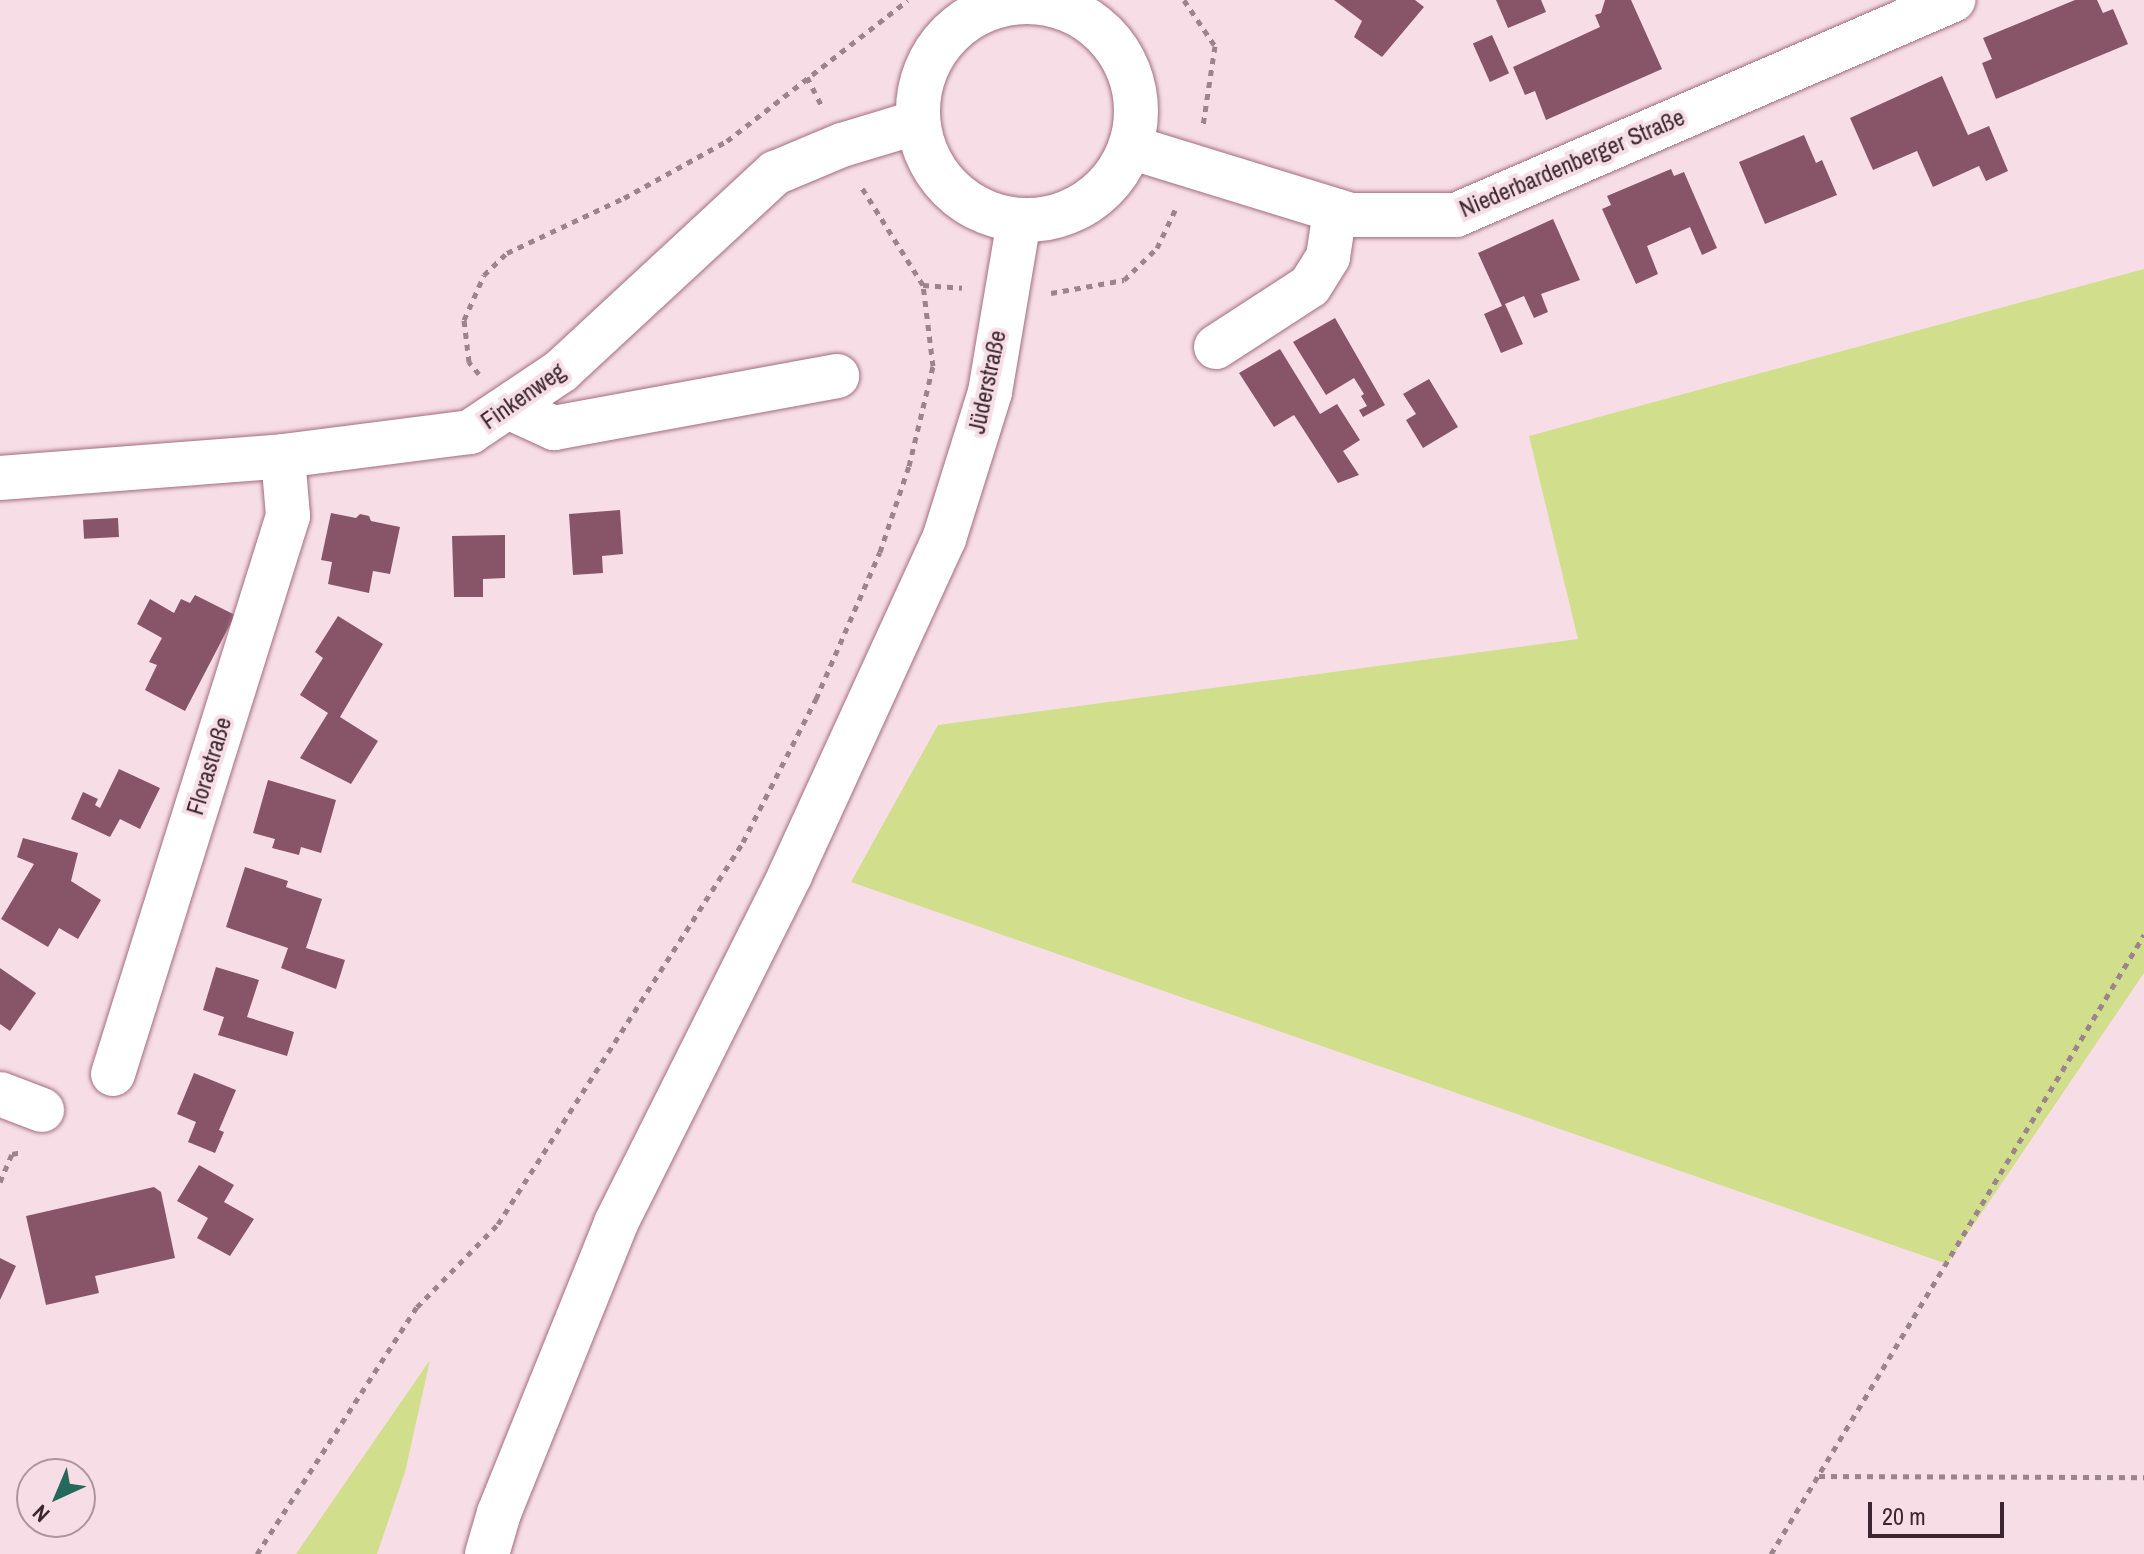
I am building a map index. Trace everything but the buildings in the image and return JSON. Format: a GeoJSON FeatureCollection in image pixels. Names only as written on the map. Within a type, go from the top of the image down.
{"type":"FeatureCollection","features":[{"type":"Feature","properties":{"kind":"street","name":"Niederbardenberger Straße"},"geometry":{"type":"LineString","coordinates":[[1130,147],[1351,215],[1456,215],[1953,0]]}},
{"type":"Feature","properties":{"kind":"street"},"geometry":{"type":"LineString","coordinates":[[1015,2],[1084,7],[1110,40],[1129,72],[1137,109],[1130,147],[1110,182],[1096,197],[1060,216],[1019,221],[989,214],[951,189],[925,152],[918,122],[920,88],[932,56],[963,23],[982,11],[1015,2]]}},
{"type":"Feature","properties":{"kind":"street","name":"Finkenweg"},"geometry":{"type":"LineString","coordinates":[[0,478],[283,456],[470,432],[561,371],[775,173],[842,145],[918,122]]}},
{"type":"Feature","properties":{"kind":"street"},"geometry":{"type":"LineString","coordinates":[[1216,347],[1310,286],[1328,257],[1335,211]]}},
{"type":"Feature","properties":{"kind":"street","name":"Jüderstraße"},"geometry":{"type":"LineString","coordinates":[[487,1554],[499,1513],[616,1223],[790,875],[944,539],[990,392],[1019,221]]}},
{"type":"Feature","properties":{"kind":"street"},"geometry":{"type":"LineString","coordinates":[[508,407],[554,428],[837,376]]}},
{"type":"Feature","properties":{"kind":"street","name":"Florastraße"},"geometry":{"type":"LineString","coordinates":[[113,1074],[288,516],[283,456]]}},
{"type":"Feature","properties":{"kind":"street"},"geometry":{"type":"LineString","coordinates":[[0,1094],[38,1130]]}},
{"type":"Feature","properties":{"kind":"path"},"geometry":{"type":"LineString","coordinates":[[508,407],[469,362],[464,320],[484,275],[507,253],[624,198],[727,141],[908,0]]}},
{"type":"Feature","properties":{"kind":"path"},"geometry":{"type":"LineString","coordinates":[[923,285],[1060,293],[1124,280],[1157,248],[1196,168],[1215,46],[1184,0]]}},
{"type":"Feature","properties":{"kind":"path"},"geometry":{"type":"LineString","coordinates":[[257,1554],[417,1307],[498,1224],[743,842],[816,699],[880,552],[909,466],[933,366],[923,285],[862,187],[807,77]]}},
{"type":"Feature","properties":{"kind":"path"},"geometry":{"type":"LineString","coordinates":[[1771,1554],[2144,935]]}},
{"type":"Feature","properties":{"kind":"path"},"geometry":{"type":"LineString","coordinates":[[0,1182],[12,1154],[38,1130]]}},
{"type":"Feature","properties":{"kind":"path"},"geometry":{"type":"LineString","coordinates":[[1818,1476],[2144,1477]]}},
{"type":"Feature","properties":{"kind":"green space"},"geometry":{"type":"Polygon","coordinates":[[[2144,269],[2144,973],[1947,1264],[851,882],[938,725],[1578,639],[1529,436],[2144,269]]]}},
{"type":"Feature","properties":{"kind":"green space"},"geometry":{"type":"Polygon","coordinates":[[[430,1360],[405,1472],[377,1554],[296,1554],[430,1360]]]}}]}
